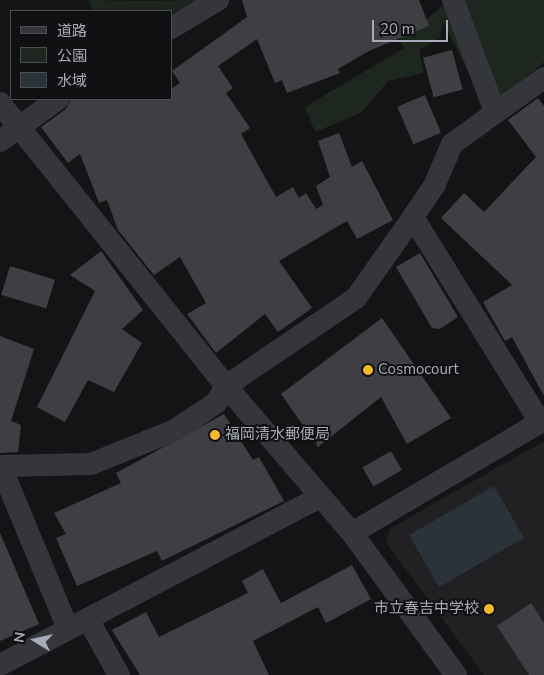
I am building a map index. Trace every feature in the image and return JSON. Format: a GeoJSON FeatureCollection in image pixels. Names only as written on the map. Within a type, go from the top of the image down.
{"type":"FeatureCollection","features":[{"type":"Feature","properties":{"kind":"street"},"geometry":{"type":"LineString","coordinates":[[172,27],[218,0]]}},
{"type":"Feature","properties":{"kind":"street"},"geometry":{"type":"LineString","coordinates":[[453,0],[495,112]]}},
{"type":"Feature","properties":{"kind":"street"},"geometry":{"type":"LineString","coordinates":[[68,629],[1,467],[91,464],[133,451],[216,403],[226,386],[356,298],[435,184],[452,144],[544,78]]}},
{"type":"Feature","properties":{"kind":"street"},"geometry":{"type":"LineString","coordinates":[[0,141],[18,124],[56,100]]}},
{"type":"Feature","properties":{"kind":"street"},"geometry":{"type":"LineString","coordinates":[[0,103],[226,386],[318,498],[352,533],[456,675]]}},
{"type":"Feature","properties":{"kind":"street"},"geometry":{"type":"LineString","coordinates":[[352,533],[542,421],[413,217]]}},
{"type":"Feature","properties":{"kind":"street"},"geometry":{"type":"LineString","coordinates":[[0,665],[318,498]]}},
{"type":"Feature","properties":{"kind":"street"},"geometry":{"type":"LineString","coordinates":[[88,619],[119,675]]}},
{"type":"Feature","properties":{"kind":"shaded area","name":"市立春吉中学校"},"geometry":{"type":"Polygon","coordinates":[[[544,441],[544,675],[484,675],[386,543],[389,529],[544,441]]]}},
{"type":"Feature","properties":{"kind":"green space"},"geometry":{"type":"Polygon","coordinates":[[[88,0],[197,0],[172,13],[172,10],[93,10],[88,0]]]}},
{"type":"Feature","properties":{"kind":"green space"},"geometry":{"type":"Polygon","coordinates":[[[450,0],[544,0],[544,62],[492,105],[469,74],[443,22],[440,38],[419,50],[424,73],[388,81],[361,113],[315,132],[305,107],[404,48],[394,26],[414,29],[450,0]]]}},
{"type":"Feature","properties":{"kind":"water"},"geometry":{"type":"Polygon","coordinates":[[[494,486],[524,538],[439,587],[409,535],[494,486]]]}},
{"type":"Feature","properties":{"kind":"building"},"geometry":{"type":"Polygon","coordinates":[[[242,0],[419,0],[429,26],[369,51],[338,69],[340,73],[287,93],[282,80],[275,83],[257,39],[218,66],[233,88],[226,93],[250,128],[241,134],[276,197],[293,187],[299,198],[306,193],[316,209],[323,205],[316,186],[330,177],[318,141],[339,133],[352,167],[362,161],[393,220],[357,239],[347,221],[279,261],[312,308],[278,332],[265,314],[216,353],[187,314],[206,303],[180,257],[154,275],[118,230],[107,200],[99,203],[80,154],[68,163],[41,127],[66,109],[70,100],[172,100],[172,88],[180,83],[172,71],[247,17],[242,0]]]}},
{"type":"Feature","properties":{"kind":"building"},"geometry":{"type":"Polygon","coordinates":[[[452,50],[463,90],[434,97],[423,58],[452,50]]]}},
{"type":"Feature","properties":{"kind":"building"},"geometry":{"type":"Polygon","coordinates":[[[425,95],[441,133],[413,144],[397,107],[425,95]]]}},
{"type":"Feature","properties":{"kind":"building"},"geometry":{"type":"Polygon","coordinates":[[[538,98],[544,106],[544,396],[512,337],[505,341],[483,302],[512,285],[441,218],[464,193],[484,212],[536,157],[508,120],[538,98]]]}},
{"type":"Feature","properties":{"kind":"building"},"geometry":{"type":"Polygon","coordinates":[[[101,251],[143,310],[122,329],[142,343],[114,392],[88,380],[65,422],[37,407],[95,291],[70,275],[101,251]]]}},
{"type":"Feature","properties":{"kind":"building"},"geometry":{"type":"Polygon","coordinates":[[[420,253],[458,317],[440,329],[432,328],[396,267],[420,253]]]}},
{"type":"Feature","properties":{"kind":"building"},"geometry":{"type":"Polygon","coordinates":[[[10,266],[55,280],[46,308],[1,295],[10,266]]]}},
{"type":"Feature","properties":{"kind":"building"},"geometry":{"type":"Polygon","coordinates":[[[382,318],[451,418],[407,444],[381,397],[318,447],[281,394],[382,318]]]}},
{"type":"Feature","properties":{"kind":"building"},"geometry":{"type":"Polygon","coordinates":[[[0,336],[34,349],[11,421],[21,425],[18,452],[0,453],[0,336]]]}},
{"type":"Feature","properties":{"kind":"building"},"geometry":{"type":"Polygon","coordinates":[[[224,414],[253,460],[259,457],[284,501],[162,561],[157,551],[77,586],[56,538],[66,534],[54,513],[121,483],[116,473],[224,414]]]}},
{"type":"Feature","properties":{"kind":"building"},"geometry":{"type":"Polygon","coordinates":[[[391,451],[402,470],[373,487],[362,467],[391,451]]]}},
{"type":"Feature","properties":{"kind":"building"},"geometry":{"type":"Polygon","coordinates":[[[0,533],[39,624],[0,641],[0,533]]]}},
{"type":"Feature","properties":{"kind":"building"},"geometry":{"type":"Polygon","coordinates":[[[352,565],[371,599],[326,623],[318,607],[253,641],[269,675],[140,675],[112,630],[146,612],[159,637],[248,593],[242,581],[263,569],[281,603],[352,565]]]}},
{"type":"Feature","properties":{"kind":"building"},"geometry":{"type":"Polygon","coordinates":[[[531,603],[544,623],[544,675],[529,675],[497,626],[531,603]]]}},
{"type":"Feature","properties":{"kind":"place","name":"Cosmocourt"},"geometry":{"type":"Point","coordinates":[368,370]}},
{"type":"Feature","properties":{"kind":"place","name":"福岡清水郵便局"},"geometry":{"type":"Point","coordinates":[215,435]}},
{"type":"Feature","properties":{"kind":"place","name":"市立春吉中学校"},"geometry":{"type":"Point","coordinates":[489,609]}}]}
